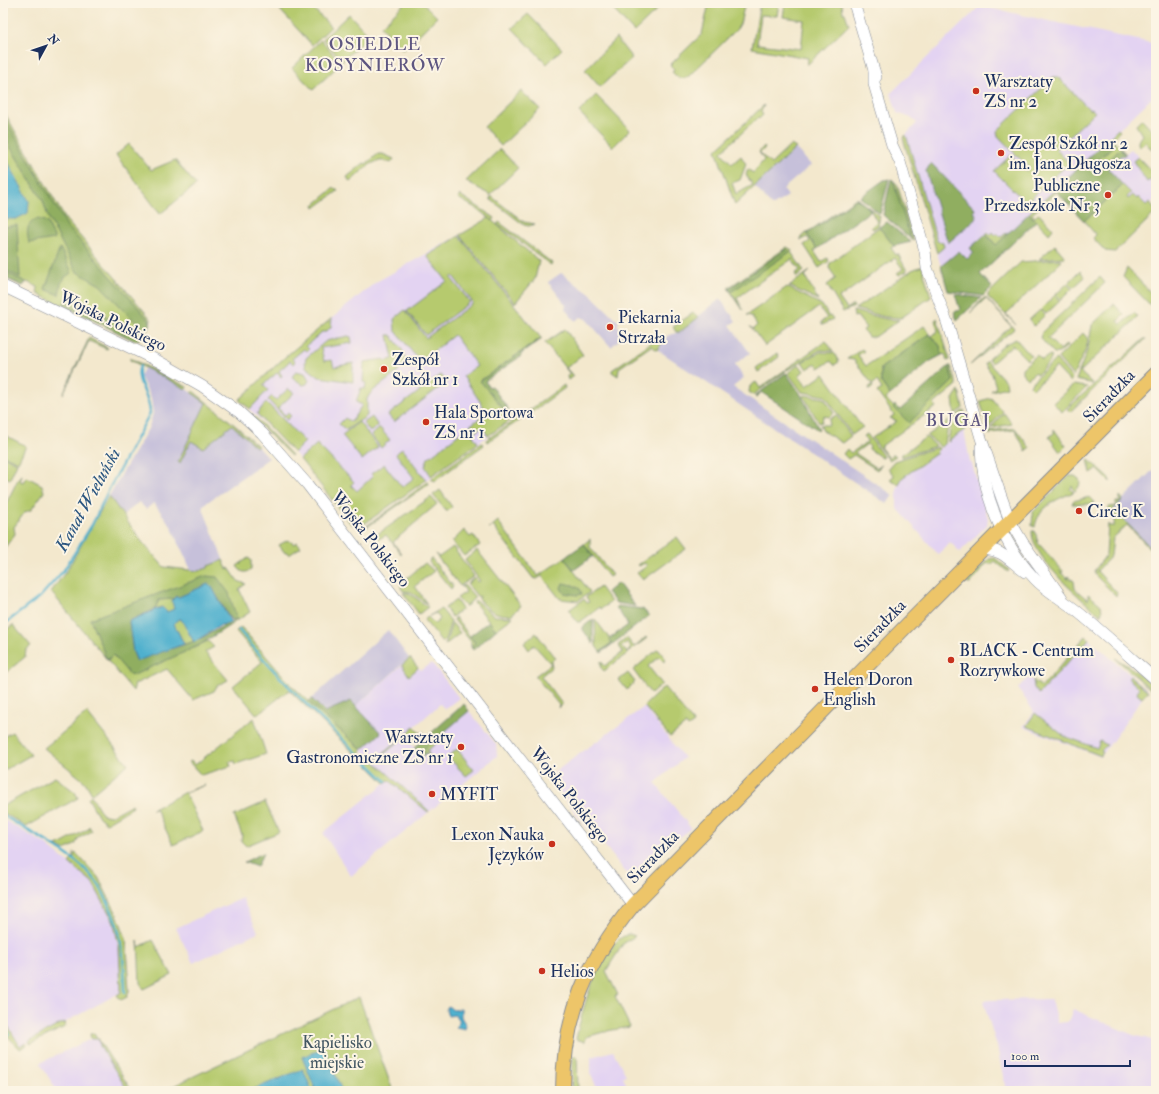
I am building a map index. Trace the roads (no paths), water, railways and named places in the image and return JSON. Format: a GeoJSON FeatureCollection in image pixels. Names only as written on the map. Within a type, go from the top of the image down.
{"type":"FeatureCollection","features":[{"type":"Feature","properties":{"kind":"main road","name":"Sieradzka"},"geometry":{"type":"LineString","coordinates":[[563,1091],[564,1061],[570,1025],[582,984],[604,943],[633,905],[701,834],[1156,374]]}},
{"type":"Feature","properties":{"kind":"street"},"geometry":{"type":"LineString","coordinates":[[854,3],[874,71],[874,84],[892,145],[900,162],[926,251],[927,268],[947,322],[1006,525],[1035,580]]}},
{"type":"Feature","properties":{"kind":"street","name":"Wojska Polskiego"},"geometry":{"type":"LineString","coordinates":[[3,286],[193,380],[233,408],[262,433],[297,472],[633,905]]}},
{"type":"Feature","properties":{"kind":"street"},"geometry":{"type":"LineString","coordinates":[[1006,525],[1030,554],[1062,598]]}},
{"type":"Feature","properties":{"kind":"street"},"geometry":{"type":"LineString","coordinates":[[982,550],[992,549],[999,552],[1035,580],[1062,598],[1156,680]]}},
{"type":"Feature","properties":{"kind":"water"},"geometry":{"type":"Polygon","coordinates":[[[3,153],[29,201],[28,213],[16,219],[3,219],[3,153]]]}},
{"type":"Feature","properties":{"kind":"water"},"geometry":{"type":"Polygon","coordinates":[[[208,584],[212,587],[231,623],[221,625],[194,642],[181,619],[178,619],[174,624],[184,644],[137,661],[133,652],[129,621],[162,607],[167,612],[174,609],[172,601],[175,597],[179,597],[208,584]]]}},
{"type":"Feature","properties":{"kind":"water"},"geometry":{"type":"Polygon","coordinates":[[[448,1006],[453,1010],[461,1009],[461,1017],[466,1025],[465,1029],[456,1027],[460,1021],[456,1015],[448,1016],[446,1010],[448,1006]]]}},
{"type":"Feature","properties":{"kind":"water"},"geometry":{"type":"Polygon","coordinates":[[[324,1048],[342,1091],[316,1091],[302,1057],[324,1048]]]}},
{"type":"Feature","properties":{"kind":"water"},"geometry":{"type":"Polygon","coordinates":[[[303,1069],[312,1091],[249,1091],[303,1069]]]}},
{"type":"Feature","properties":{"kind":"waterway","name":"Kanał Wieluński"},"geometry":{"type":"LineString","coordinates":[[3,625],[40,597],[64,570],[92,525],[109,489],[150,413],[148,400],[139,377],[140,366]]}},
{"type":"Feature","properties":{"kind":"waterway"},"geometry":{"type":"LineString","coordinates":[[239,630],[291,689],[386,781]]}},
{"type":"Feature","properties":{"kind":"waterway"},"geometry":{"type":"LineString","coordinates":[[3,815],[62,851],[73,859],[97,882],[112,912],[122,945],[125,992]]}},
{"type":"Feature","properties":{"kind":"waterway"},"geometry":{"type":"LineString","coordinates":[[3,1025],[9,1034]]}},
{"type":"Feature","properties":{"kind":"place","name":"Warsztaty ZS nr 2"},"geometry":{"type":"Point","coordinates":[976,91]}},
{"type":"Feature","properties":{"kind":"place","name":"Zespół Szkół nr 2 im. Jana Długosza"},"geometry":{"type":"Point","coordinates":[1001,153]}},
{"type":"Feature","properties":{"kind":"place","name":"Publiczne Przedszkole Nr 3"},"geometry":{"type":"Point","coordinates":[1108,195]}},
{"type":"Feature","properties":{"kind":"place","name":"Piekarnia Strzała"},"geometry":{"type":"Point","coordinates":[610,327]}},
{"type":"Feature","properties":{"kind":"place","name":"Zespół Szkół nr 1"},"geometry":{"type":"Point","coordinates":[384,369]}},
{"type":"Feature","properties":{"kind":"place","name":"Hala Sportowa ZS nr 1"},"geometry":{"type":"Point","coordinates":[426,422]}},
{"type":"Feature","properties":{"kind":"place","name":"Circle K"},"geometry":{"type":"Point","coordinates":[1079,511]}},
{"type":"Feature","properties":{"kind":"place","name":"BLACK - Centrum Rozrywkowe"},"geometry":{"type":"Point","coordinates":[951,660]}},
{"type":"Feature","properties":{"kind":"place","name":"Helen Doron English"},"geometry":{"type":"Point","coordinates":[815,689]}},
{"type":"Feature","properties":{"kind":"place","name":"Warsztaty Gastronomiczne ZS nr 1"},"geometry":{"type":"Point","coordinates":[461,747]}},
{"type":"Feature","properties":{"kind":"place","name":"MYFIT"},"geometry":{"type":"Point","coordinates":[432,794]}},
{"type":"Feature","properties":{"kind":"place","name":"Lexon Nauka Języków"},"geometry":{"type":"Point","coordinates":[552,844]}},
{"type":"Feature","properties":{"kind":"place","name":"Helios"},"geometry":{"type":"Point","coordinates":[542,971]}},
{"type":"Feature","properties":{"kind":"district","name":"OSIEDLE KOSYNIERÓW"},"geometry":{"type":"Point","coordinates":[375,54]}},
{"type":"Feature","properties":{"kind":"district","name":"BUGAJ"},"geometry":{"type":"Point","coordinates":[958,420]}},
{"type":"Feature","properties":{"kind":"park label","name":"Kąpielisko miejskie"},"geometry":{"type":"Point","coordinates":[337,1052]}}]}
